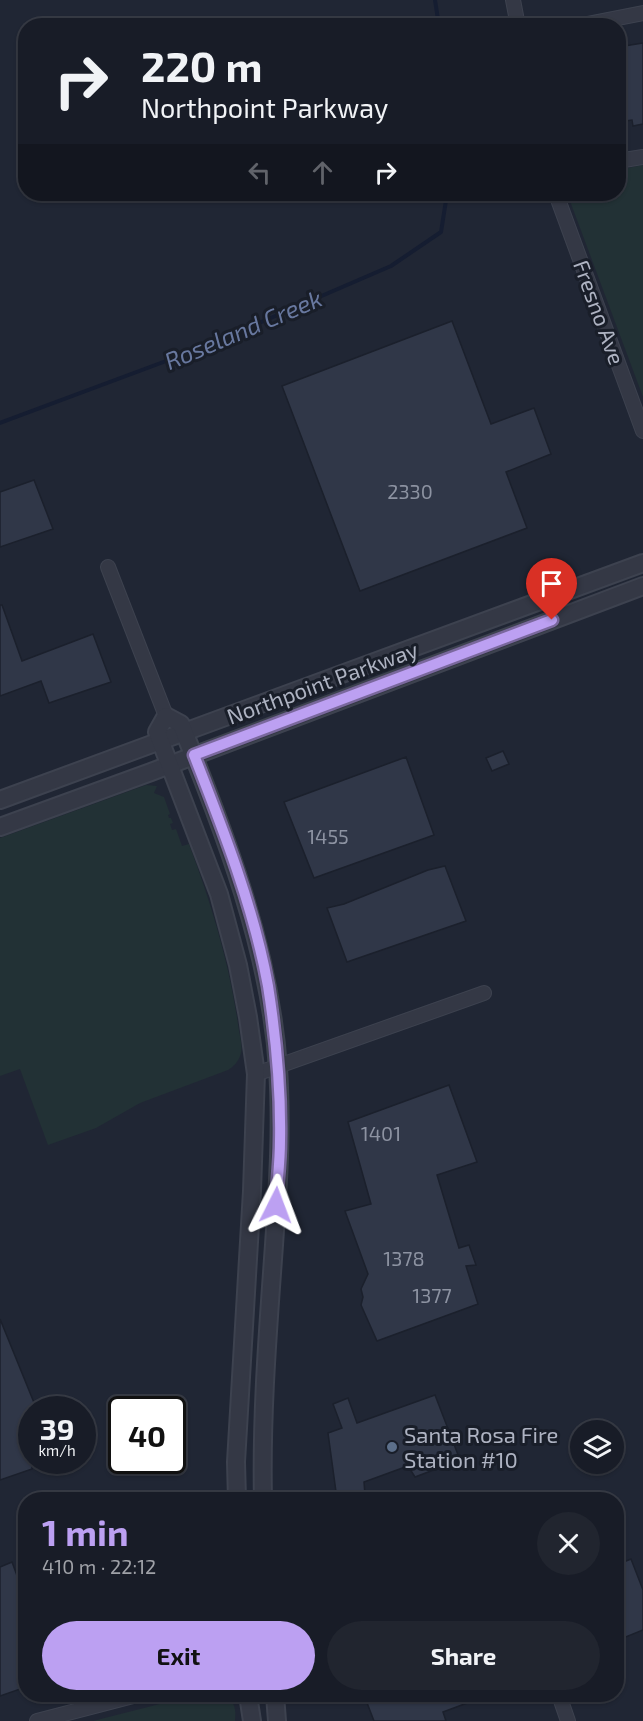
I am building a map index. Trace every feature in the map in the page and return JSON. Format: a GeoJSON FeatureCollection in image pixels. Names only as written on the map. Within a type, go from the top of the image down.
{"type":"FeatureCollection","features":[{"type":"Feature","properties":{"kind":"street"},"geometry":{"type":"LineString","coordinates":[[513,0],[516,18]]}},
{"type":"Feature","properties":{"kind":"street"},"geometry":{"type":"LineString","coordinates":[[618,18],[643,13]]}},
{"type":"Feature","properties":{"kind":"street"},"geometry":{"type":"LineString","coordinates":[[626,160],[643,157]]}},
{"type":"Feature","properties":{"kind":"street","name":"Fresno Ave"},"geometry":{"type":"LineString","coordinates":[[559,201],[643,431]]}},
{"type":"Feature","properties":{"kind":"street","name":"Northpoint Parkway"},"geometry":{"type":"LineString","coordinates":[[0,800],[643,563]]}},
{"type":"Feature","properties":{"kind":"street"},"geometry":{"type":"LineString","coordinates":[[108,567],[166,716],[181,724],[194,755],[232,857],[268,985],[278,1066],[280,1141],[265,1387],[263,1492]]}},
{"type":"Feature","properties":{"kind":"street","name":"Northpoint Parkway"},"geometry":{"type":"LineString","coordinates":[[0,827],[643,586]]}},
{"type":"Feature","properties":{"kind":"street"},"geometry":{"type":"LineString","coordinates":[[166,716],[157,732],[219,894],[238,965],[256,1074],[252,1191],[236,1462],[237,1492]]}},
{"type":"Feature","properties":{"kind":"street"},"geometry":{"type":"LineString","coordinates":[[256,1074],[484,993]]}},
{"type":"Feature","properties":{"kind":"street"},"geometry":{"type":"LineString","coordinates":[[37,1721],[110,1702]]}},
{"type":"Feature","properties":{"kind":"street"},"geometry":{"type":"LineString","coordinates":[[249,1702],[252,1721]]}},
{"type":"Feature","properties":{"kind":"street"},"geometry":{"type":"LineString","coordinates":[[276,1702],[277,1721]]}},
{"type":"Feature","properties":{"kind":"street"},"geometry":{"type":"LineString","coordinates":[[561,1702],[568,1721]]}},
{"type":"Feature","properties":{"kind":"shaded area"},"geometry":{"type":"Polygon","coordinates":[[[643,165],[643,397],[570,201],[626,201],[626,168],[643,165]]]}},
{"type":"Feature","properties":{"kind":"shaded area"},"geometry":{"type":"Polygon","coordinates":[[[146,785],[157,786],[154,793],[164,797],[170,814],[169,818],[173,823],[170,824],[172,830],[176,829],[182,846],[189,844],[197,866],[224,955],[242,1049],[237,1062],[228,1070],[140,1103],[96,1128],[48,1145],[20,1069],[0,1076],[0,838],[146,785]]]}},
{"type":"Feature","properties":{"kind":"shaded area"},"geometry":{"type":"Polygon","coordinates":[[[168,1702],[232,1702],[235,1711],[235,1721],[93,1721],[168,1702]]]}},
{"type":"Feature","properties":{"kind":"building"},"geometry":{"type":"Polygon","coordinates":[[[643,43],[643,124],[633,126],[632,120],[626,121],[626,46],[643,43]]]}},
{"type":"Feature","properties":{"kind":"building"},"geometry":{"type":"Polygon","coordinates":[[[452,321],[491,424],[534,408],[551,454],[506,472],[527,528],[360,591],[282,386],[452,321]]]}},
{"type":"Feature","properties":{"kind":"building"},"geometry":{"type":"Polygon","coordinates":[[[34,480],[53,529],[0,547],[0,492],[34,480]]]}},
{"type":"Feature","properties":{"kind":"building"},"geometry":{"type":"Polygon","coordinates":[[[0,605],[2,605],[22,661],[93,634],[111,682],[49,703],[41,681],[0,696],[0,605]]]}},
{"type":"Feature","properties":{"kind":"building"},"geometry":{"type":"Polygon","coordinates":[[[503,751],[509,764],[492,771],[486,758],[503,751]]]}},
{"type":"Feature","properties":{"kind":"building"},"geometry":{"type":"Polygon","coordinates":[[[406,757],[434,835],[314,878],[284,802],[406,757]]]}},
{"type":"Feature","properties":{"kind":"building"},"geometry":{"type":"Polygon","coordinates":[[[445,866],[466,921],[347,962],[327,908],[344,904],[428,870],[445,866]]]}},
{"type":"Feature","properties":{"kind":"building"},"geometry":{"type":"Polygon","coordinates":[[[449,1085],[477,1162],[437,1175],[459,1248],[469,1245],[476,1265],[466,1266],[478,1304],[377,1341],[361,1305],[363,1297],[361,1289],[368,1274],[345,1211],[371,1204],[348,1122],[449,1085]]]}},
{"type":"Feature","properties":{"kind":"building"},"geometry":{"type":"Polygon","coordinates":[[[0,1319],[31,1396],[18,1396],[18,1474],[0,1480],[0,1319]]]}},
{"type":"Feature","properties":{"kind":"building","name":"Santa Rosa Fire Station #10"},"geometry":{"type":"Polygon","coordinates":[[[435,1395],[460,1460],[415,1477],[408,1466],[364,1482],[365,1492],[336,1492],[328,1433],[342,1428],[333,1404],[348,1398],[357,1423],[435,1395]]]}},
{"type":"Feature","properties":{"kind":"building"},"geometry":{"type":"Polygon","coordinates":[[[631,1559],[643,1590],[643,1630],[624,1638],[624,1562],[631,1559]]]}},
{"type":"Feature","properties":{"kind":"building"},"geometry":{"type":"Polygon","coordinates":[[[12,1562],[18,1578],[18,1690],[0,1696],[0,1567],[12,1562]]]}},
{"type":"Feature","properties":{"kind":"building"},"geometry":{"type":"Polygon","coordinates":[[[367,1702],[470,1702],[443,1712],[446,1721],[374,1721],[367,1702]]]}},
{"type":"Feature","properties":{"kind":"waterway","name":"Roseland Creek"},"geometry":{"type":"LineString","coordinates":[[435,0],[438,18]]}},
{"type":"Feature","properties":{"kind":"waterway","name":"Roseland Creek"},"geometry":{"type":"LineString","coordinates":[[0,423],[201,348],[391,266],[441,232],[446,201]]}},
{"type":"Feature","properties":{"kind":"place","name":"Santa Rosa Fire Station #10"},"geometry":{"type":"Point","coordinates":[392,1447]}},
{"type":"Feature","properties":{"kind":"route"},"geometry":{"type":"LineString","coordinates":[[276,1205],[280,1141],[278,1066],[268,985],[232,857],[194,755],[552,620]]}}]}
